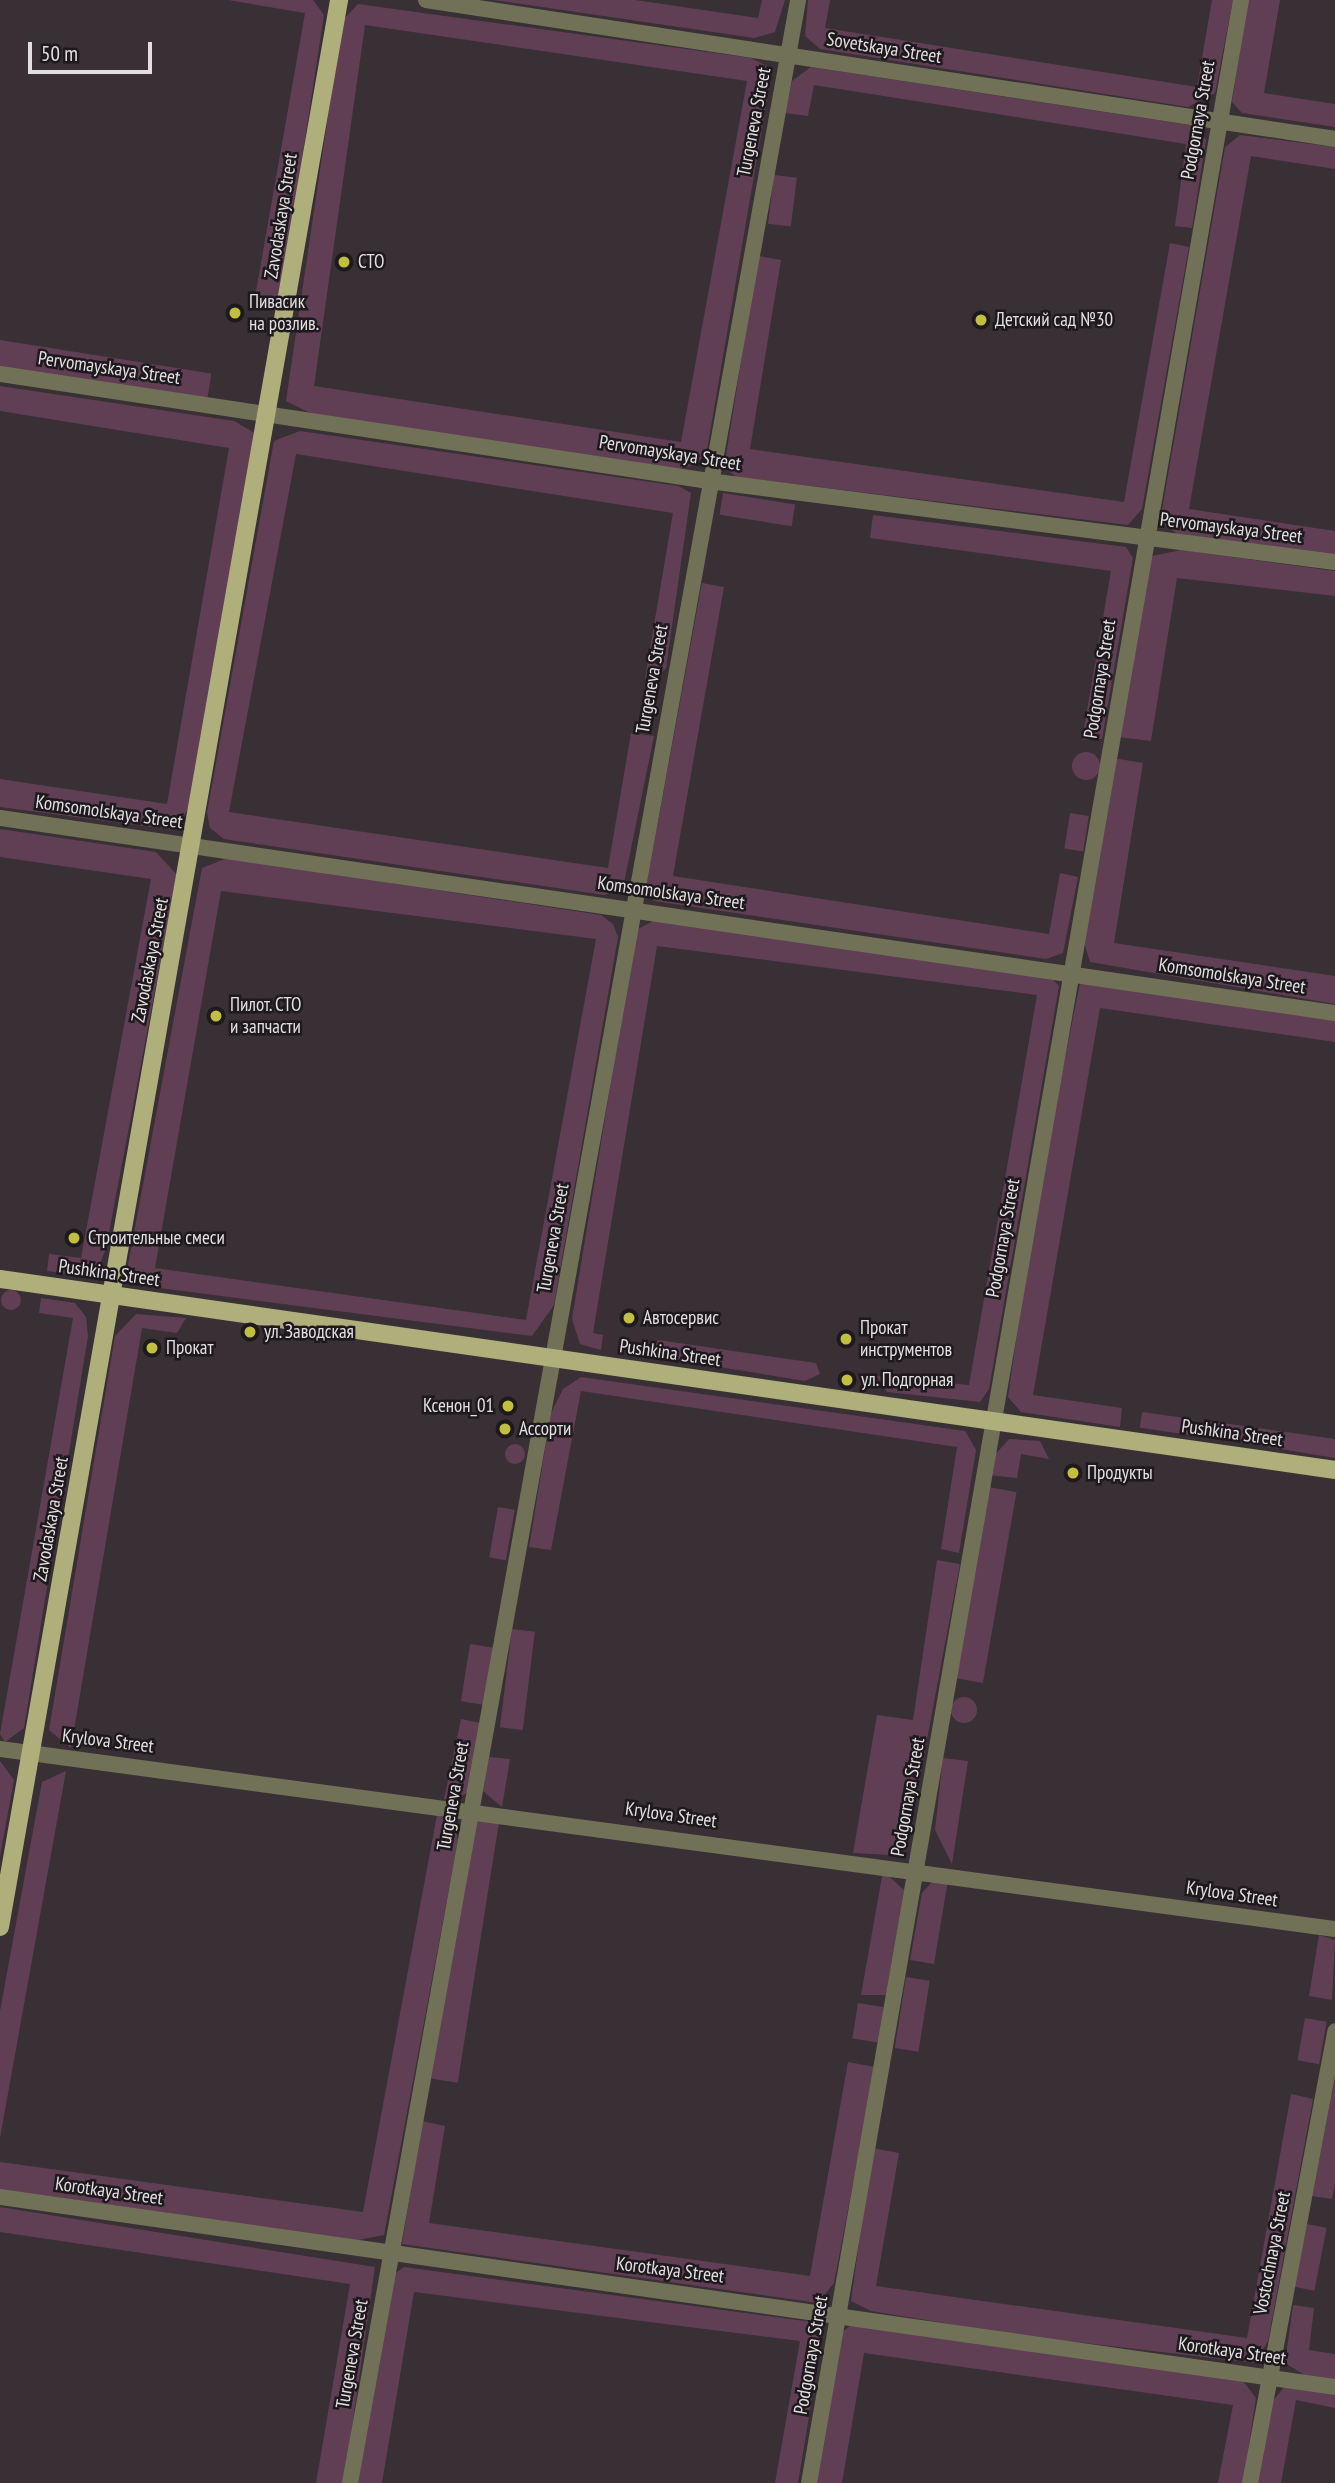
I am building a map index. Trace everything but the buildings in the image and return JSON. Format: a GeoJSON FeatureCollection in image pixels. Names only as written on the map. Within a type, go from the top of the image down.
{"type":"FeatureCollection","features":[{"type":"Feature","properties":{"kind":"main road","name":"Zavodaskaya Street"},"geometry":{"type":"LineString","coordinates":[[0,1927],[110,1295],[270,414],[339,0]]}},
{"type":"Feature","properties":{"kind":"main road","name":"Pushkina Street"},"geometry":{"type":"LineString","coordinates":[[0,1279],[1335,1470]]}},
{"type":"Feature","properties":{"kind":"street","name":"Sovetskaya Street"},"geometry":{"type":"LineString","coordinates":[[426,0],[1335,139]]}},
{"type":"Feature","properties":{"kind":"street","name":"Turgeneva Street"},"geometry":{"type":"LineString","coordinates":[[350,2483],[709,481],[798,0]]}},
{"type":"Feature","properties":{"kind":"street","name":"Podgornaya Street"},"geometry":{"type":"LineString","coordinates":[[809,2483],[1144,538],[1241,0]]}},
{"type":"Feature","properties":{"kind":"street","name":"Pervomayskaya Street"},"geometry":{"type":"LineString","coordinates":[[0,374],[709,481],[1335,562]]}},
{"type":"Feature","properties":{"kind":"street","name":"Komsomolskaya Street"},"geometry":{"type":"LineString","coordinates":[[0,818],[1070,972],[1335,1013]]}},
{"type":"Feature","properties":{"kind":"street","name":"Krylova Street"},"geometry":{"type":"LineString","coordinates":[[0,1749],[472,1808],[1335,1929]]}},
{"type":"Feature","properties":{"kind":"street","name":"Vostochnaya Street"},"geometry":{"type":"LineString","coordinates":[[1250,2483],[1335,2031]]}},
{"type":"Feature","properties":{"kind":"street","name":"Korotkaya Street"},"geometry":{"type":"LineString","coordinates":[[0,2197],[391,2254],[840,2313],[1335,2387]]}},
{"type":"Feature","properties":{"kind":"shaded area"},"geometry":{"type":"Polygon","coordinates":[[[228,0],[313,0],[324,15],[280,302],[255,297],[305,13],[228,0]]]}},
{"type":"Feature","properties":{"kind":"shaded area"},"geometry":{"type":"Polygon","coordinates":[[[494,0],[635,0],[758,18],[762,0],[785,0],[775,32],[754,38],[494,0]]]}},
{"type":"Feature","properties":{"kind":"shaded area"},"geometry":{"type":"Polygon","coordinates":[[[808,0],[830,0],[825,28],[1197,87],[1212,0],[1233,0],[1215,93],[1188,107],[820,49],[805,36],[808,0]]]}},
{"type":"Feature","properties":{"kind":"shaded area"},"geometry":{"type":"Polygon","coordinates":[[[1248,0],[1280,0],[1264,93],[1335,104],[1335,127],[1242,113],[1232,102],[1248,0]]]}},
{"type":"Feature","properties":{"kind":"shaded area"},"geometry":{"type":"Polygon","coordinates":[[[358,4],[751,58],[767,66],[769,88],[707,450],[696,465],[677,469],[310,413],[286,401],[342,21],[358,4]],[[365,25],[314,386],[681,442],[747,81],[365,25]]]}},
{"type":"Feature","properties":{"kind":"shaded area"},"geometry":{"type":"Polygon","coordinates":[[[811,67],[1196,126],[1206,140],[1192,228],[1175,226],[1186,144],[814,85],[808,116],[785,113],[792,81],[811,67]]]}},
{"type":"Feature","properties":{"kind":"shaded area"},"geometry":{"type":"Polygon","coordinates":[[[1240,135],[1335,147],[1335,169],[1251,156],[1189,509],[1335,531],[1335,555],[1177,534],[1160,521],[1225,147],[1240,135]]]}},
{"type":"Feature","properties":{"kind":"shaded area"},"geometry":{"type":"Polygon","coordinates":[[[774,175],[797,178],[791,226],[768,224],[774,175]]]}},
{"type":"Feature","properties":{"kind":"shaded area"},"geometry":{"type":"Polygon","coordinates":[[[1170,243],[1189,247],[1142,509],[1128,525],[737,477],[724,468],[758,256],[781,260],[750,449],[1124,502],[1170,243]]]}},
{"type":"Feature","properties":{"kind":"shaded area"},"geometry":{"type":"Polygon","coordinates":[[[0,340],[211,373],[207,400],[0,367],[0,340]]]}},
{"type":"Feature","properties":{"kind":"shaded area"},"geometry":{"type":"Polygon","coordinates":[[[0,386],[234,421],[256,434],[191,805],[174,830],[0,807],[0,779],[167,804],[229,448],[0,411],[0,386]]]}},
{"type":"Feature","properties":{"kind":"shaded area"},"geometry":{"type":"Polygon","coordinates":[[[300,431],[678,486],[691,493],[666,668],[657,678],[645,678],[673,513],[296,454],[229,812],[608,868],[631,733],[654,736],[623,888],[604,895],[224,839],[210,828],[207,813],[274,441],[300,431]]]}},
{"type":"Feature","properties":{"kind":"shaded area"},"geometry":{"type":"Polygon","coordinates":[[[723,493],[795,504],[792,526],[720,515],[723,493]]]}},
{"type":"Feature","properties":{"kind":"shaded area"},"geometry":{"type":"Polygon","coordinates":[[[873,515],[1126,547],[1133,558],[1102,739],[1082,740],[1111,571],[870,538],[873,515]]]}},
{"type":"Feature","properties":{"kind":"shaded area"},"geometry":{"type":"Polygon","coordinates":[[[1181,550],[1335,571],[1335,596],[1177,578],[1151,741],[1118,737],[1152,556],[1181,550]]]}},
{"type":"Feature","properties":{"kind":"shaded area"},"geometry":{"type":"Polygon","coordinates":[[[702,583],[724,587],[673,876],[1049,934],[1060,873],[1078,877],[1063,953],[1046,959],[654,901],[646,887],[702,583]]]}},
{"type":"Feature","properties":{"kind":"shaded area"},"geometry":{"type":"Polygon","coordinates":[[[1086,752],[1096,756],[1100,766],[1096,776],[1086,780],[1076,776],[1072,766],[1076,756],[1086,752]]]}},
{"type":"Feature","properties":{"kind":"shaded area"},"geometry":{"type":"Polygon","coordinates":[[[1113,758],[1143,763],[1114,943],[1335,976],[1335,1004],[1090,962],[1084,942],[1113,758]]]}},
{"type":"Feature","properties":{"kind":"shaded area"},"geometry":{"type":"Polygon","coordinates":[[[1070,813],[1089,816],[1083,852],[1064,849],[1070,813]]]}},
{"type":"Feature","properties":{"kind":"shaded area"},"geometry":{"type":"Polygon","coordinates":[[[0,829],[156,852],[177,875],[106,1248],[99,1266],[83,1276],[47,1271],[49,1254],[81,1258],[151,879],[0,857],[0,829]]]}},
{"type":"Feature","properties":{"kind":"shaded area"},"geometry":{"type":"Polygon","coordinates":[[[227,858],[601,915],[613,924],[618,937],[554,1305],[532,1336],[152,1287],[134,1277],[128,1265],[202,868],[227,858]],[[221,891],[155,1268],[526,1320],[596,939],[221,891]]]}},
{"type":"Feature","properties":{"kind":"shaded area"},"geometry":{"type":"Polygon","coordinates":[[[655,920],[1047,973],[1059,986],[989,1389],[980,1402],[887,1392],[877,1376],[969,1385],[1037,995],[657,946],[593,1333],[603,1335],[601,1350],[580,1344],[572,1319],[636,930],[655,920]]]}},
{"type":"Feature","properties":{"kind":"shaded area"},"geometry":{"type":"Polygon","coordinates":[[[1080,983],[1335,1017],[1335,1042],[1100,1008],[1033,1395],[1122,1408],[1120,1427],[1021,1412],[1008,1397],[1035,1209],[1080,983]]]}},
{"type":"Feature","properties":{"kind":"shaded area"},"geometry":{"type":"Polygon","coordinates":[[[7,1290],[15,1290],[21,1300],[15,1310],[7,1310],[1,1304],[1,1296],[7,1290]]]}},
{"type":"Feature","properties":{"kind":"shaded area"},"geometry":{"type":"Polygon","coordinates":[[[41,1298],[75,1303],[86,1317],[88,1336],[24,1728],[5,1742],[0,1734],[73,1318],[39,1313],[41,1298]]]}},
{"type":"Feature","properties":{"kind":"shaded area"},"geometry":{"type":"Polygon","coordinates":[[[136,1314],[186,1318],[177,1333],[142,1328],[71,1748],[49,1730],[115,1336],[136,1314]]]}},
{"type":"Feature","properties":{"kind":"shaded area"},"geometry":{"type":"Polygon","coordinates":[[[658,1340],[816,1363],[820,1374],[805,1381],[658,1357],[653,1349],[658,1340]]]}},
{"type":"Feature","properties":{"kind":"shaded area"},"geometry":{"type":"Polygon","coordinates":[[[581,1377],[965,1431],[976,1450],[959,1553],[941,1549],[957,1447],[581,1391],[551,1550],[529,1547],[551,1413],[563,1389],[581,1377]]]}},
{"type":"Feature","properties":{"kind":"shaded area"},"geometry":{"type":"Polygon","coordinates":[[[1142,1412],[1193,1419],[1190,1435],[1140,1428],[1142,1412]]]}},
{"type":"Feature","properties":{"kind":"shaded area"},"geometry":{"type":"Polygon","coordinates":[[[1215,1422],[1335,1439],[1335,1458],[1219,1439],[1215,1422]]]}},
{"type":"Feature","properties":{"kind":"shaded area"},"geometry":{"type":"Polygon","coordinates":[[[1009,1439],[1040,1441],[1049,1459],[1021,1454],[1017,1478],[989,1475],[992,1458],[1009,1439]]]}},
{"type":"Feature","properties":{"kind":"shaded area"},"geometry":{"type":"Polygon","coordinates":[[[511,1444],[519,1444],[525,1454],[519,1464],[511,1464],[505,1458],[505,1450],[511,1444]]]}},
{"type":"Feature","properties":{"kind":"shaded area"},"geometry":{"type":"Polygon","coordinates":[[[988,1487],[1017,1492],[983,1683],[954,1678],[988,1487]]]}},
{"type":"Feature","properties":{"kind":"shaded area"},"geometry":{"type":"Polygon","coordinates":[[[498,1507],[515,1510],[506,1560],[489,1557],[498,1507]]]}},
{"type":"Feature","properties":{"kind":"shaded area"},"geometry":{"type":"Polygon","coordinates":[[[937,1560],[960,1564],[909,1835],[890,1855],[853,1853],[877,1715],[913,1720],[937,1560]]]}},
{"type":"Feature","properties":{"kind":"shaded area"},"geometry":{"type":"Polygon","coordinates":[[[512,1629],[535,1632],[523,1730],[500,1727],[512,1629]]]}},
{"type":"Feature","properties":{"kind":"shaded area"},"geometry":{"type":"Polygon","coordinates":[[[470,1644],[494,1648],[485,1705],[461,1701],[470,1644]]]}},
{"type":"Feature","properties":{"kind":"shaded area"},"geometry":{"type":"Polygon","coordinates":[[[964,1697],[973,1701],[977,1710],[973,1719],[964,1723],[955,1719],[951,1710],[955,1701],[964,1697]]]}},
{"type":"Feature","properties":{"kind":"shaded area"},"geometry":{"type":"Polygon","coordinates":[[[461,1719],[481,1723],[468,1792],[455,1801],[444,1799],[461,1719]]]}},
{"type":"Feature","properties":{"kind":"shaded area"},"geometry":{"type":"Polygon","coordinates":[[[489,1757],[510,1759],[502,1807],[483,1791],[489,1757]]]}},
{"type":"Feature","properties":{"kind":"shaded area"},"geometry":{"type":"Polygon","coordinates":[[[943,1758],[968,1761],[952,1864],[935,1830],[943,1758]]]}},
{"type":"Feature","properties":{"kind":"shaded area"},"geometry":{"type":"Polygon","coordinates":[[[0,1761],[14,1780],[0,1856],[0,1761]]]}},
{"type":"Feature","properties":{"kind":"shaded area"},"geometry":{"type":"Polygon","coordinates":[[[66,1771],[0,2138],[0,2011],[42,1782],[66,1771]]]}},
{"type":"Feature","properties":{"kind":"shaded area"},"geometry":{"type":"Polygon","coordinates":[[[437,1815],[454,1822],[458,1841],[384,2235],[358,2240],[0,2189],[0,2162],[363,2212],[437,1815]]]}},
{"type":"Feature","properties":{"kind":"shaded area"},"geometry":{"type":"Polygon","coordinates":[[[472,1818],[499,1822],[458,2083],[431,2079],[472,1818]]]}},
{"type":"Feature","properties":{"kind":"shaded area"},"geometry":{"type":"Polygon","coordinates":[[[883,1871],[904,1890],[886,1995],[861,1995],[883,1871]]]}},
{"type":"Feature","properties":{"kind":"shaded area"},"geometry":{"type":"Polygon","coordinates":[[[948,1880],[934,1964],[910,1960],[922,1893],[933,1881],[948,1880]]]}},
{"type":"Feature","properties":{"kind":"shaded area"},"geometry":{"type":"Polygon","coordinates":[[[1319,1935],[1335,1940],[1332,2000],[1309,1996],[1319,1935]]]}},
{"type":"Feature","properties":{"kind":"shaded area"},"geometry":{"type":"Polygon","coordinates":[[[906,1977],[930,1981],[918,2052],[895,2048],[906,1977]]]}},
{"type":"Feature","properties":{"kind":"shaded area"},"geometry":{"type":"Polygon","coordinates":[[[858,2003],[884,2007],[878,2043],[852,2039],[858,2003]]]}},
{"type":"Feature","properties":{"kind":"shaded area"},"geometry":{"type":"Polygon","coordinates":[[[1305,2018],[1327,2022],[1319,2064],[1298,2060],[1305,2018]]]}},
{"type":"Feature","properties":{"kind":"shaded area"},"geometry":{"type":"Polygon","coordinates":[[[848,2062],[875,2067],[834,2283],[818,2303],[402,2244],[422,2121],[445,2126],[429,2223],[810,2276],[848,2062]]]}},
{"type":"Feature","properties":{"kind":"shaded area"},"geometry":{"type":"Polygon","coordinates":[[[1335,2078],[1335,2183],[1332,2199],[1312,2196],[1335,2078]]]}},
{"type":"Feature","properties":{"kind":"shaded area"},"geometry":{"type":"Polygon","coordinates":[[[1291,2094],[1313,2099],[1268,2341],[1255,2363],[1017,2335],[871,2311],[851,2301],[872,2148],[899,2153],[876,2286],[1247,2338],[1291,2094]]]}},
{"type":"Feature","properties":{"kind":"shaded area"},"geometry":{"type":"Polygon","coordinates":[[[0,2207],[375,2267],[344,2483],[316,2483],[350,2284],[0,2232],[0,2207]]]}},
{"type":"Feature","properties":{"kind":"shaded area"},"geometry":{"type":"Polygon","coordinates":[[[1307,2224],[1327,2228],[1314,2291],[1295,2287],[1307,2224]]]}},
{"type":"Feature","properties":{"kind":"shaded area"},"geometry":{"type":"Polygon","coordinates":[[[404,2267],[812,2322],[822,2338],[798,2483],[775,2483],[800,2341],[414,2292],[382,2483],[356,2483],[393,2275],[404,2267]]]}},
{"type":"Feature","properties":{"kind":"shaded area"},"geometry":{"type":"Polygon","coordinates":[[[1293,2305],[1314,2308],[1309,2350],[1335,2354],[1335,2380],[1306,2376],[1285,2363],[1293,2305]]]}},
{"type":"Feature","properties":{"kind":"shaded area"},"geometry":{"type":"Polygon","coordinates":[[[851,2325],[1243,2381],[1256,2398],[1243,2483],[1218,2483],[1233,2405],[864,2353],[842,2483],[815,2483],[840,2334],[851,2325]]]}},
{"type":"Feature","properties":{"kind":"shaded area"},"geometry":{"type":"Polygon","coordinates":[[[1285,2386],[1335,2391],[1335,2408],[1296,2400],[1281,2483],[1257,2483],[1272,2402],[1285,2386]]]}},
{"type":"Feature","properties":{"kind":"place","name":"СТО"},"geometry":{"type":"Point","coordinates":[344,262]}},
{"type":"Feature","properties":{"kind":"place","name":"Пивасик на розлив."},"geometry":{"type":"Point","coordinates":[235,313]}},
{"type":"Feature","properties":{"kind":"place","name":"Детский сад №30"},"geometry":{"type":"Point","coordinates":[981,320]}},
{"type":"Feature","properties":{"kind":"place","name":"Пилот. СТО и запчасти"},"geometry":{"type":"Point","coordinates":[216,1016]}},
{"type":"Feature","properties":{"kind":"place","name":"Строительные смеси"},"geometry":{"type":"Point","coordinates":[74,1238]}},
{"type":"Feature","properties":{"kind":"place","name":"Автосервис"},"geometry":{"type":"Point","coordinates":[629,1318]}},
{"type":"Feature","properties":{"kind":"place","name":"ул. Заводская"},"geometry":{"type":"Point","coordinates":[250,1332]}},
{"type":"Feature","properties":{"kind":"place","name":"Прокат инструментов"},"geometry":{"type":"Point","coordinates":[846,1339]}},
{"type":"Feature","properties":{"kind":"place","name":"Прокат"},"geometry":{"type":"Point","coordinates":[152,1348]}},
{"type":"Feature","properties":{"kind":"place","name":"ул. Подгорная"},"geometry":{"type":"Point","coordinates":[847,1380]}},
{"type":"Feature","properties":{"kind":"place","name":"Ксенон_01"},"geometry":{"type":"Point","coordinates":[508,1406]}},
{"type":"Feature","properties":{"kind":"place","name":"Ассорти"},"geometry":{"type":"Point","coordinates":[505,1429]}},
{"type":"Feature","properties":{"kind":"place","name":"Продукты"},"geometry":{"type":"Point","coordinates":[1073,1473]}}]}
